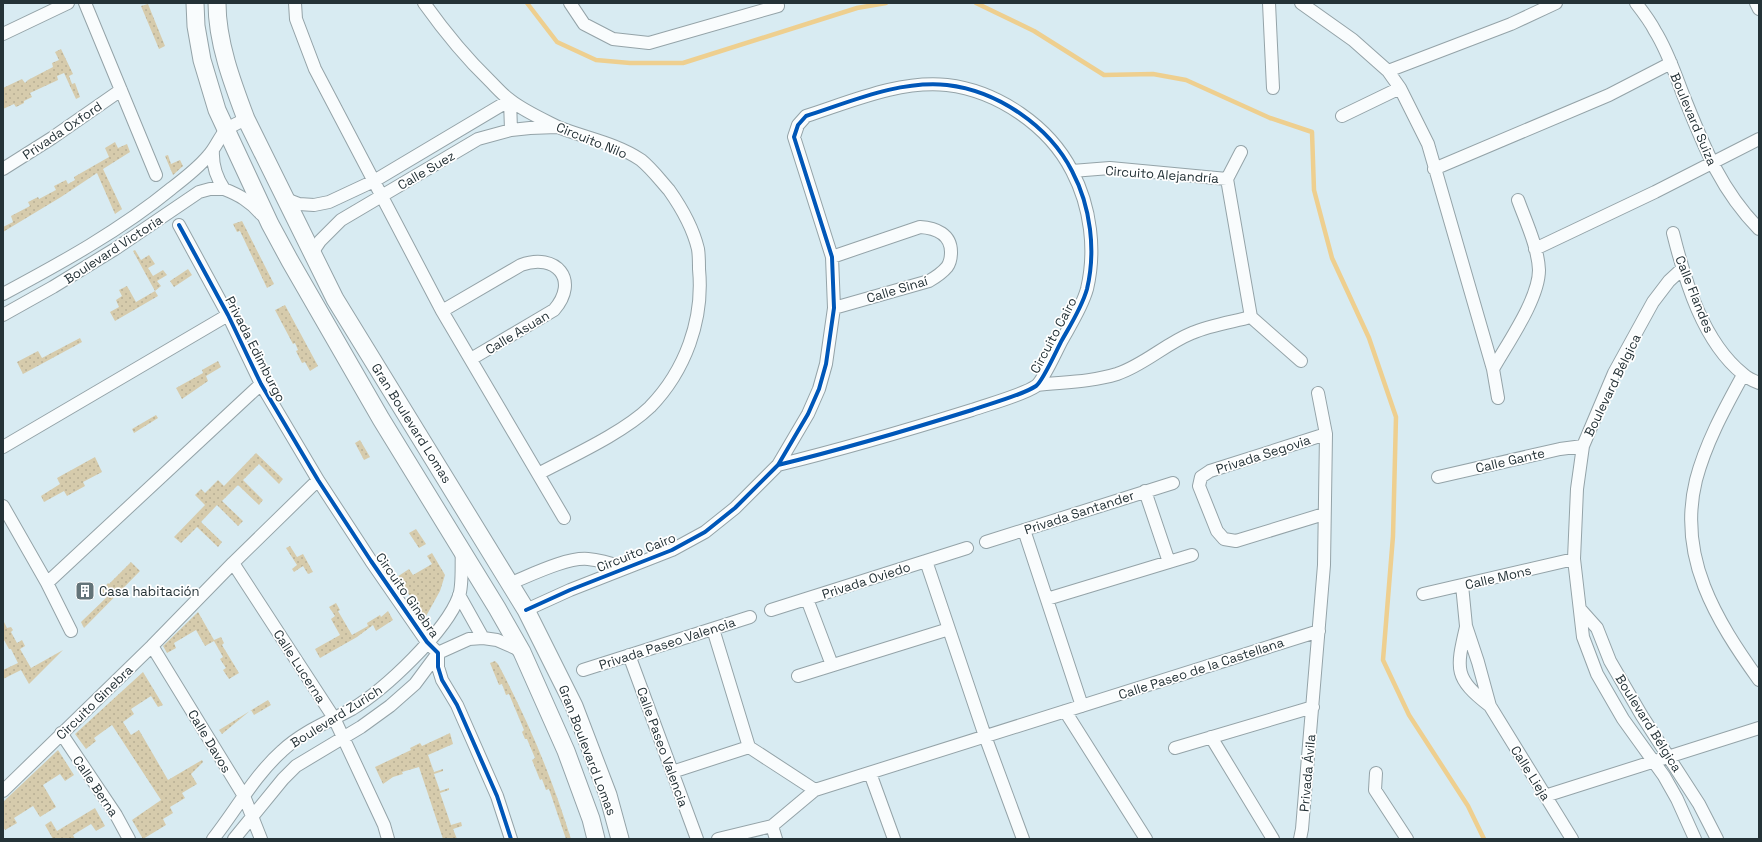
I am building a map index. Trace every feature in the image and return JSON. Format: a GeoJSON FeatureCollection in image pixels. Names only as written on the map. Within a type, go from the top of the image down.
{"type":"FeatureCollection","features":[{"type":"Feature","properties":{"kind":"main road","name":"Gran Boulevard Lomas"},"geometry":{"type":"LineString","coordinates":[[195,3],[196,26],[202,60],[217,110],[270,224],[377,412],[522,652],[566,751],[591,818],[596,839]]}},
{"type":"Feature","properties":{"kind":"main road","name":"Gran Boulevard Lomas"},"geometry":{"type":"LineString","coordinates":[[217,3],[221,38],[234,89],[246,119],[335,299],[511,583],[526,610],[574,706],[608,795],[620,839]]}},
{"type":"Feature","properties":{"kind":"main road"},"geometry":{"type":"LineString","coordinates":[[443,519],[464,508]]}},
{"type":"Feature","properties":{"kind":"street"},"geometry":{"type":"LineString","coordinates":[[3,34],[68,3]]}},
{"type":"Feature","properties":{"kind":"street"},"geometry":{"type":"LineString","coordinates":[[85,3],[156,175]]}},
{"type":"Feature","properties":{"kind":"street"},"geometry":{"type":"LineString","coordinates":[[295,3],[296,19],[315,69],[442,311],[564,518]]}},
{"type":"Feature","properties":{"kind":"street","name":"Circuito Nilo"},"geometry":{"type":"LineString","coordinates":[[424,3],[443,30],[474,66],[510,100],[528,112],[560,127],[596,139],[629,154],[640,160],[658,176],[674,198],[687,221],[698,249],[700,277],[699,307],[693,334],[683,361],[668,386],[649,408],[624,427],[538,474]]}},
{"type":"Feature","properties":{"kind":"street"},"geometry":{"type":"LineString","coordinates":[[570,3],[584,24],[613,39],[649,43],[778,6],[777,3]]}},
{"type":"Feature","properties":{"kind":"street"},"geometry":{"type":"LineString","coordinates":[[1269,3],[1273,88]]}},
{"type":"Feature","properties":{"kind":"street"},"geometry":{"type":"LineString","coordinates":[[1301,3],[1358,44],[1388,71],[1400,88],[1428,144],[1492,370],[1498,398]]}},
{"type":"Feature","properties":{"kind":"street"},"geometry":{"type":"LineString","coordinates":[[1388,71],[1511,24],[1556,3]]}},
{"type":"Feature","properties":{"kind":"street","name":"Boulevard Suiza"},"geometry":{"type":"LineString","coordinates":[[1636,3],[1656,31],[1671,63],[1711,163],[1736,203],[1759,229]]}},
{"type":"Feature","properties":{"kind":"street"},"geometry":{"type":"LineString","coordinates":[[1756,3],[1759,9]]}},
{"type":"Feature","properties":{"kind":"street"},"geometry":{"type":"LineString","coordinates":[[1434,169],[1610,95],[1671,63]]}},
{"type":"Feature","properties":{"kind":"street","name":"Circuito Cairo"},"geometry":{"type":"LineString","coordinates":[[526,610],[570,590],[672,550],[705,532],[735,508],[778,465],[808,414],[819,389],[826,364],[834,308],[832,257],[794,137],[798,125],[806,116],[879,93],[914,86],[947,85],[977,92],[1004,103],[1026,118],[1054,145],[1072,171],[1086,204],[1091,236],[1091,266],[1086,291],[1077,314],[1038,385],[1010,397],[944,419],[829,453],[778,465]]}},
{"type":"Feature","properties":{"kind":"street"},"geometry":{"type":"LineString","coordinates":[[1342,116],[1400,88]]}},
{"type":"Feature","properties":{"kind":"street","name":"Privada Oxford"},"geometry":{"type":"LineString","coordinates":[[3,169],[52,138],[121,90]]}},
{"type":"Feature","properties":{"kind":"street"},"geometry":{"type":"LineString","coordinates":[[510,100],[511,130]]}},
{"type":"Feature","properties":{"kind":"street","name":"Calle Suez"},"geometry":{"type":"LineString","coordinates":[[286,199],[300,204],[314,205],[329,202],[374,181],[510,100]]}},
{"type":"Feature","properties":{"kind":"street","name":"Boulevard Victoria"},"geometry":{"type":"LineString","coordinates":[[3,294],[45,272],[112,231],[171,189],[202,162],[213,150],[226,131],[246,119]]}},
{"type":"Feature","properties":{"kind":"street","name":"Calle Suez"},"geometry":{"type":"LineString","coordinates":[[312,253],[329,230],[341,220],[478,139],[511,130],[560,127]]}},
{"type":"Feature","properties":{"kind":"street"},"geometry":{"type":"LineString","coordinates":[[1535,249],[1655,192],[1759,139]]}},
{"type":"Feature","properties":{"kind":"street"},"geometry":{"type":"LineString","coordinates":[[213,150],[213,166],[224,189]]}},
{"type":"Feature","properties":{"kind":"street","name":"Circuito Alejandría"},"geometry":{"type":"LineString","coordinates":[[1241,152],[1227,179],[1251,317]]}},
{"type":"Feature","properties":{"kind":"street","name":"Circuito Alejandría"},"geometry":{"type":"LineString","coordinates":[[1072,171],[1110,168],[1227,179]]}},
{"type":"Feature","properties":{"kind":"street"},"geometry":{"type":"LineString","coordinates":[[171,189],[182,203]]}},
{"type":"Feature","properties":{"kind":"street","name":"Boulevard Victoria"},"geometry":{"type":"LineString","coordinates":[[3,315],[53,287],[138,234],[199,192],[210,189],[224,189],[235,193],[251,202],[270,224]]}},
{"type":"Feature","properties":{"kind":"street"},"geometry":{"type":"LineString","coordinates":[[1492,370],[1532,300],[1537,287],[1539,270],[1535,249],[1518,200]]}},
{"type":"Feature","properties":{"kind":"street","name":"Privada Edimburgo"},"geometry":{"type":"LineString","coordinates":[[179,225],[228,316],[261,384],[318,480]]}},
{"type":"Feature","properties":{"kind":"street","name":"Calle Sinaí"},"geometry":{"type":"LineString","coordinates":[[832,257],[920,227],[931,228],[942,232],[948,239],[951,248],[951,258],[948,266],[939,275],[929,281],[834,308]]}},
{"type":"Feature","properties":{"kind":"street","name":"Calle Flandes"},"geometry":{"type":"LineString","coordinates":[[1673,233],[1682,269],[1708,332],[1723,354],[1743,375],[1759,383]]}},
{"type":"Feature","properties":{"kind":"street","name":"Calle Asuan"},"geometry":{"type":"LineString","coordinates":[[442,311],[521,265],[532,261],[545,261],[554,265],[562,272],[566,281],[566,290],[561,302],[554,310],[470,359]]}},
{"type":"Feature","properties":{"kind":"street","name":"Boulevard Bélgica"},"geometry":{"type":"LineString","coordinates":[[1682,269],[1669,281],[1653,302],[1614,373],[1583,446],[1576,488],[1574,559],[1583,637],[1597,674],[1623,718],[1677,799],[1696,839]]}},
{"type":"Feature","properties":{"kind":"street"},"geometry":{"type":"LineString","coordinates":[[45,272],[53,287]]}},
{"type":"Feature","properties":{"kind":"street","name":"Privada Edimburgo"},"geometry":{"type":"LineString","coordinates":[[3,447],[228,316]]}},
{"type":"Feature","properties":{"kind":"street"},"geometry":{"type":"LineString","coordinates":[[1038,385],[1097,379],[1117,374],[1129,369],[1173,342],[1193,332],[1251,317],[1302,361]]}},
{"type":"Feature","properties":{"kind":"street"},"geometry":{"type":"LineString","coordinates":[[1743,375],[1721,416],[1707,448],[1698,474],[1692,510],[1692,539],[1698,568],[1707,594],[1721,623],[1759,680]]}},
{"type":"Feature","properties":{"kind":"street","name":"Privada Edimburgo"},"geometry":{"type":"LineString","coordinates":[[47,583],[261,384]]}},
{"type":"Feature","properties":{"kind":"street","name":"Privada Segovia"},"geometry":{"type":"LineString","coordinates":[[1318,393],[1326,434],[1324,566],[1319,631]]}},
{"type":"Feature","properties":{"kind":"street","name":"Privada Segovia"},"geometry":{"type":"LineString","coordinates":[[1324,514],[1236,541],[1224,538],[1217,531],[1199,486],[1201,477],[1210,471],[1326,434]]}},
{"type":"Feature","properties":{"kind":"street","name":"Calle Gante"},"geometry":{"type":"LineString","coordinates":[[1438,477],[1560,449],[1583,446]]}},
{"type":"Feature","properties":{"kind":"street","name":"Circuito Ginebra"},"geometry":{"type":"LineString","coordinates":[[3,791],[152,646],[233,562],[318,480],[371,561],[428,642],[438,653],[438,667],[442,680],[457,705],[494,789],[511,839]]}},
{"type":"Feature","properties":{"kind":"street","name":"Privada Santander"},"geometry":{"type":"LineString","coordinates":[[986,542],[1172,483]]}},
{"type":"Feature","properties":{"kind":"street"},"geometry":{"type":"LineString","coordinates":[[1145,491],[1169,562]]}},
{"type":"Feature","properties":{"kind":"street"},"geometry":{"type":"LineString","coordinates":[[3,506],[47,583],[71,631]]}},
{"type":"Feature","properties":{"kind":"street"},"geometry":{"type":"LineString","coordinates":[[1024,530],[1082,706]]}},
{"type":"Feature","properties":{"kind":"street","name":"Privada Oviedo"},"geometry":{"type":"LineString","coordinates":[[771,610],[966,548]]}},
{"type":"Feature","properties":{"kind":"street","name":"Boulevard Zurich"},"geometry":{"type":"LineString","coordinates":[[213,839],[244,796],[282,751],[304,735],[359,704],[382,687],[392,679],[428,642],[445,621],[460,595],[462,551]]}},
{"type":"Feature","properties":{"kind":"street"},"geometry":{"type":"LineString","coordinates":[[1047,599],[1192,554]]}},
{"type":"Feature","properties":{"kind":"street","name":"Circuito Cairo"},"geometry":{"type":"LineString","coordinates":[[511,583],[561,564],[586,558],[625,568]]}},
{"type":"Feature","properties":{"kind":"street","name":"Calle Mons"},"geometry":{"type":"LineString","coordinates":[[1423,594],[1574,559]]}},
{"type":"Feature","properties":{"kind":"street","name":"Privada Oviedo"},"geometry":{"type":"LineString","coordinates":[[926,561],[1023,839]]}},
{"type":"Feature","properties":{"kind":"street","name":"Calle Lucerna"},"geometry":{"type":"LineString","coordinates":[[233,562],[334,718],[384,825],[388,839]]}},
{"type":"Feature","properties":{"kind":"street","name":"Calle Lieja"},"geometry":{"type":"LineString","coordinates":[[1462,586],[1466,626],[1490,706],[1572,839]]}},
{"type":"Feature","properties":{"kind":"street"},"geometry":{"type":"LineString","coordinates":[[460,595],[483,638]]}},
{"type":"Feature","properties":{"kind":"street","name":"Privada Oviedo"},"geometry":{"type":"LineString","coordinates":[[807,599],[832,666]]}},
{"type":"Feature","properties":{"kind":"street","name":"Boulevard Bélgica"},"geometry":{"type":"LineString","coordinates":[[1580,609],[1597,628],[1610,661],[1642,716],[1699,804],[1716,836]]}},
{"type":"Feature","properties":{"kind":"street","name":"Privada Paseo Valencia"},"geometry":{"type":"LineString","coordinates":[[583,670],[750,617]]}},
{"type":"Feature","properties":{"kind":"street","name":"Calle Lieja"},"geometry":{"type":"LineString","coordinates":[[1466,626],[1461,651],[1461,674],[1470,689],[1490,706]]}},
{"type":"Feature","properties":{"kind":"street"},"geometry":{"type":"LineString","coordinates":[[713,629],[749,748],[815,790]]}},
{"type":"Feature","properties":{"kind":"street"},"geometry":{"type":"LineString","coordinates":[[798,676],[949,629]]}},
{"type":"Feature","properties":{"kind":"street","name":"Calle Paseo de la Castellana"},"geometry":{"type":"LineString","coordinates":[[772,826],[815,790],[1319,631]]}},
{"type":"Feature","properties":{"kind":"street","name":"Privada Ávila"},"geometry":{"type":"LineString","coordinates":[[1300,839],[1319,631]]}},
{"type":"Feature","properties":{"kind":"street","name":"Boulevard Zurich"},"geometry":{"type":"LineString","coordinates":[[234,839],[296,766],[390,706],[415,684],[438,653],[469,639],[483,638],[497,640],[522,652]]}},
{"type":"Feature","properties":{"kind":"street","name":"Calle Davos"},"geometry":{"type":"LineString","coordinates":[[152,646],[244,796],[261,839]]}},
{"type":"Feature","properties":{"kind":"street","name":"Calle Paseo Valencia"},"geometry":{"type":"LineString","coordinates":[[629,655],[697,839]]}},
{"type":"Feature","properties":{"kind":"street"},"geometry":{"type":"LineString","coordinates":[[1610,695],[1624,685]]}},
{"type":"Feature","properties":{"kind":"street"},"geometry":{"type":"LineString","coordinates":[[1175,748],[1313,707]]}},
{"type":"Feature","properties":{"kind":"street"},"geometry":{"type":"LineString","coordinates":[[1065,711],[1146,839]]}},
{"type":"Feature","properties":{"kind":"street"},"geometry":{"type":"LineString","coordinates":[[1545,796],[1759,728]]}},
{"type":"Feature","properties":{"kind":"street","name":"Calle Berna"},"geometry":{"type":"LineString","coordinates":[[61,733],[116,815],[129,839]]}},
{"type":"Feature","properties":{"kind":"street"},"geometry":{"type":"LineString","coordinates":[[1211,737],[1273,839]]}},
{"type":"Feature","properties":{"kind":"street"},"geometry":{"type":"LineString","coordinates":[[672,772],[749,748]]}},
{"type":"Feature","properties":{"kind":"street"},"geometry":{"type":"LineString","coordinates":[[870,773],[894,839]]}},
{"type":"Feature","properties":{"kind":"street"},"geometry":{"type":"LineString","coordinates":[[1376,773],[1375,790],[1407,839]]}},
{"type":"Feature","properties":{"kind":"street"},"geometry":{"type":"LineString","coordinates":[[718,839],[772,826],[776,839]]}},
{"type":"Feature","properties":{"kind":"street"},"geometry":{"type":"LineString","coordinates":[[1696,839],[1716,836]]}},
{"type":"Feature","properties":{"kind":"shaded area"},"geometry":{"type":"Polygon","coordinates":[[[148,4],[165,46],[159,49],[141,6],[148,4]]]}},
{"type":"Feature","properties":{"kind":"shaded area"},"geometry":{"type":"Polygon","coordinates":[[[61,49],[73,74],[69,76],[72,84],[75,83],[80,97],[76,99],[64,73],[57,76],[58,80],[30,93],[32,97],[24,101],[24,103],[16,107],[14,104],[3,109],[3,88],[22,79],[25,83],[53,67],[52,63],[59,60],[55,52],[61,49]]]}},
{"type":"Feature","properties":{"kind":"shaded area"},"geometry":{"type":"Polygon","coordinates":[[[115,142],[118,148],[127,144],[130,152],[103,169],[122,209],[115,214],[97,173],[3,232],[3,227],[13,222],[11,216],[30,206],[28,202],[38,197],[39,199],[56,190],[54,186],[66,180],[68,184],[75,180],[74,177],[109,157],[105,148],[115,142]]]}},
{"type":"Feature","properties":{"kind":"shaded area"},"geometry":{"type":"Polygon","coordinates":[[[168,155],[171,164],[180,160],[183,166],[173,175],[165,156],[168,155]]]}},
{"type":"Feature","properties":{"kind":"shaded area"},"geometry":{"type":"Polygon","coordinates":[[[242,221],[274,284],[267,288],[240,231],[237,232],[233,224],[242,221]]]}},
{"type":"Feature","properties":{"kind":"shaded area"},"geometry":{"type":"Polygon","coordinates":[[[135,250],[141,260],[149,255],[155,264],[148,268],[153,276],[163,270],[167,275],[157,281],[161,286],[155,291],[133,251],[135,250]]]}},
{"type":"Feature","properties":{"kind":"shaded area"},"geometry":{"type":"Polygon","coordinates":[[[188,269],[192,275],[174,287],[170,281],[188,269]]]}},
{"type":"Feature","properties":{"kind":"shaded area"},"geometry":{"type":"Polygon","coordinates":[[[127,286],[136,302],[155,291],[158,296],[115,321],[110,312],[119,307],[116,300],[122,296],[119,290],[127,286]]]}},
{"type":"Feature","properties":{"kind":"shaded area"},"geometry":{"type":"Polygon","coordinates":[[[285,305],[318,366],[310,371],[305,362],[302,363],[296,351],[298,350],[295,343],[293,344],[275,310],[285,305]]]}},
{"type":"Feature","properties":{"kind":"shaded area"},"geometry":{"type":"Polygon","coordinates":[[[80,338],[82,342],[23,374],[17,362],[38,351],[42,358],[80,338]]]}},
{"type":"Feature","properties":{"kind":"shaded area"},"geometry":{"type":"Polygon","coordinates":[[[218,361],[221,367],[206,376],[208,381],[182,399],[176,388],[203,373],[202,370],[218,361]]]}},
{"type":"Feature","properties":{"kind":"shaded area"},"geometry":{"type":"Polygon","coordinates":[[[156,415],[158,418],[134,433],[132,429],[156,415]]]}},
{"type":"Feature","properties":{"kind":"shaded area"},"geometry":{"type":"Polygon","coordinates":[[[360,440],[370,457],[364,460],[355,443],[360,440]]]}},
{"type":"Feature","properties":{"kind":"shaded area"},"geometry":{"type":"Polygon","coordinates":[[[256,453],[283,479],[279,484],[259,464],[243,480],[263,500],[259,505],[238,485],[222,501],[243,521],[238,526],[217,505],[201,522],[222,542],[218,547],[197,527],[181,543],[174,537],[205,505],[195,495],[201,489],[205,493],[218,480],[224,486],[256,453]]]}},
{"type":"Feature","properties":{"kind":"shaded area"},"geometry":{"type":"Polygon","coordinates":[[[95,457],[102,472],[83,482],[85,486],[67,496],[64,491],[44,502],[41,496],[60,484],[57,478],[95,457]]]}},
{"type":"Feature","properties":{"kind":"shaded area"},"geometry":{"type":"Polygon","coordinates":[[[416,529],[426,544],[419,548],[409,533],[416,529]]]}},
{"type":"Feature","properties":{"kind":"shaded area"},"geometry":{"type":"Polygon","coordinates":[[[290,546],[297,557],[303,554],[313,572],[308,574],[303,566],[294,572],[292,569],[297,565],[286,548],[290,546]]]}},
{"type":"Feature","properties":{"kind":"shaded area"},"geometry":{"type":"Polygon","coordinates":[[[432,553],[445,575],[440,591],[425,618],[397,577],[409,569],[413,575],[432,564],[427,556],[432,553]]]}},
{"type":"Feature","properties":{"kind":"shaded area"},"geometry":{"type":"Polygon","coordinates":[[[131,562],[140,571],[84,628],[81,622],[107,597],[99,588],[102,584],[105,587],[108,583],[109,584],[131,562]]]}},
{"type":"Feature","properties":{"kind":"shaded area"},"geometry":{"type":"Polygon","coordinates":[[[336,603],[340,610],[338,611],[352,635],[368,626],[367,623],[380,615],[381,617],[388,611],[393,620],[376,631],[373,625],[357,637],[320,658],[315,649],[340,635],[331,619],[335,616],[329,607],[336,603]]]}},
{"type":"Feature","properties":{"kind":"shaded area"},"geometry":{"type":"Polygon","coordinates":[[[198,612],[214,640],[221,637],[224,643],[222,645],[239,673],[229,679],[223,670],[226,668],[220,659],[223,657],[214,641],[205,646],[196,630],[174,643],[176,648],[167,653],[163,646],[198,612]]]}},
{"type":"Feature","properties":{"kind":"shaded area"},"geometry":{"type":"Polygon","coordinates":[[[3,620],[7,628],[11,627],[13,630],[11,632],[17,643],[22,640],[25,646],[20,649],[31,668],[63,650],[29,684],[21,670],[3,679],[3,670],[18,663],[11,649],[9,649],[4,640],[3,641],[3,620]]]}},
{"type":"Feature","properties":{"kind":"shaded area"},"geometry":{"type":"Polygon","coordinates":[[[495,661],[509,685],[539,750],[571,839],[566,839],[549,789],[546,790],[542,779],[540,780],[532,760],[535,758],[527,739],[525,739],[522,732],[524,730],[509,694],[506,695],[502,684],[499,685],[490,663],[495,661]]]}},
{"type":"Feature","properties":{"kind":"shaded area"},"geometry":{"type":"Polygon","coordinates":[[[143,672],[163,705],[158,707],[151,696],[131,709],[134,714],[123,722],[131,735],[139,730],[168,780],[202,760],[203,762],[191,774],[197,784],[182,793],[185,798],[170,807],[173,813],[163,819],[166,825],[143,839],[132,820],[161,800],[112,725],[94,738],[96,741],[86,749],[75,734],[143,672]]]}},
{"type":"Feature","properties":{"kind":"shaded area"},"geometry":{"type":"Polygon","coordinates":[[[268,700],[271,705],[254,715],[251,710],[268,700]]]}},
{"type":"Feature","properties":{"kind":"shaded area"},"geometry":{"type":"Polygon","coordinates":[[[249,712],[222,734],[219,730],[249,712]]]}},
{"type":"Feature","properties":{"kind":"shaded area"},"geometry":{"type":"Polygon","coordinates":[[[450,733],[453,744],[428,755],[434,772],[443,769],[443,771],[434,774],[440,791],[449,788],[449,790],[440,793],[451,825],[461,822],[462,826],[453,829],[457,839],[443,839],[419,767],[402,772],[403,774],[393,777],[383,784],[375,767],[411,750],[410,748],[420,743],[422,746],[450,733]]]}},
{"type":"Feature","properties":{"kind":"shaded area"},"geometry":{"type":"Polygon","coordinates":[[[58,750],[74,775],[65,781],[60,774],[43,785],[56,807],[40,817],[33,806],[14,818],[17,823],[5,830],[3,827],[3,802],[58,750]]]}},
{"type":"Feature","properties":{"kind":"shaded area"},"geometry":{"type":"Polygon","coordinates":[[[95,808],[105,826],[96,831],[91,824],[73,835],[75,839],[53,839],[45,825],[51,821],[57,831],[95,808]]]}},
{"type":"Feature","properties":{"kind":"waterway"},"geometry":{"type":"LineString","coordinates":[[527,3],[557,42],[596,60],[630,63],[683,63],[857,8],[886,3]]}},
{"type":"Feature","properties":{"kind":"waterway"},"geometry":{"type":"LineString","coordinates":[[976,3],[1034,31],[1104,75],[1153,74],[1186,80],[1270,118],[1312,132],[1314,190],[1332,258],[1369,338],[1396,417],[1393,536],[1383,660],[1409,715],[1468,806],[1484,839]]}},
{"type":"Feature","properties":{"kind":"cycle path"},"geometry":{"type":"LineString","coordinates":[[526,610],[570,590],[672,550],[705,532],[735,508],[778,465],[808,414],[819,389],[826,364],[834,308],[832,257],[794,137],[798,125],[806,116],[875,93],[929,84],[947,85],[985,95],[1020,113],[1050,139],[1072,171],[1084,199],[1090,229],[1090,274],[1085,296],[1039,383],[1023,393],[972,410],[875,439],[778,465]]}},
{"type":"Feature","properties":{"kind":"cycle path"},"geometry":{"type":"LineString","coordinates":[[179,225],[228,315],[261,384],[318,480],[371,561],[427,642],[438,653],[438,667],[442,680],[457,705],[497,796],[511,839]]}},
{"type":"Feature","properties":{"kind":"place","name":"Casa habitación"},"geometry":{"type":"Point","coordinates":[85,591]}}]}
